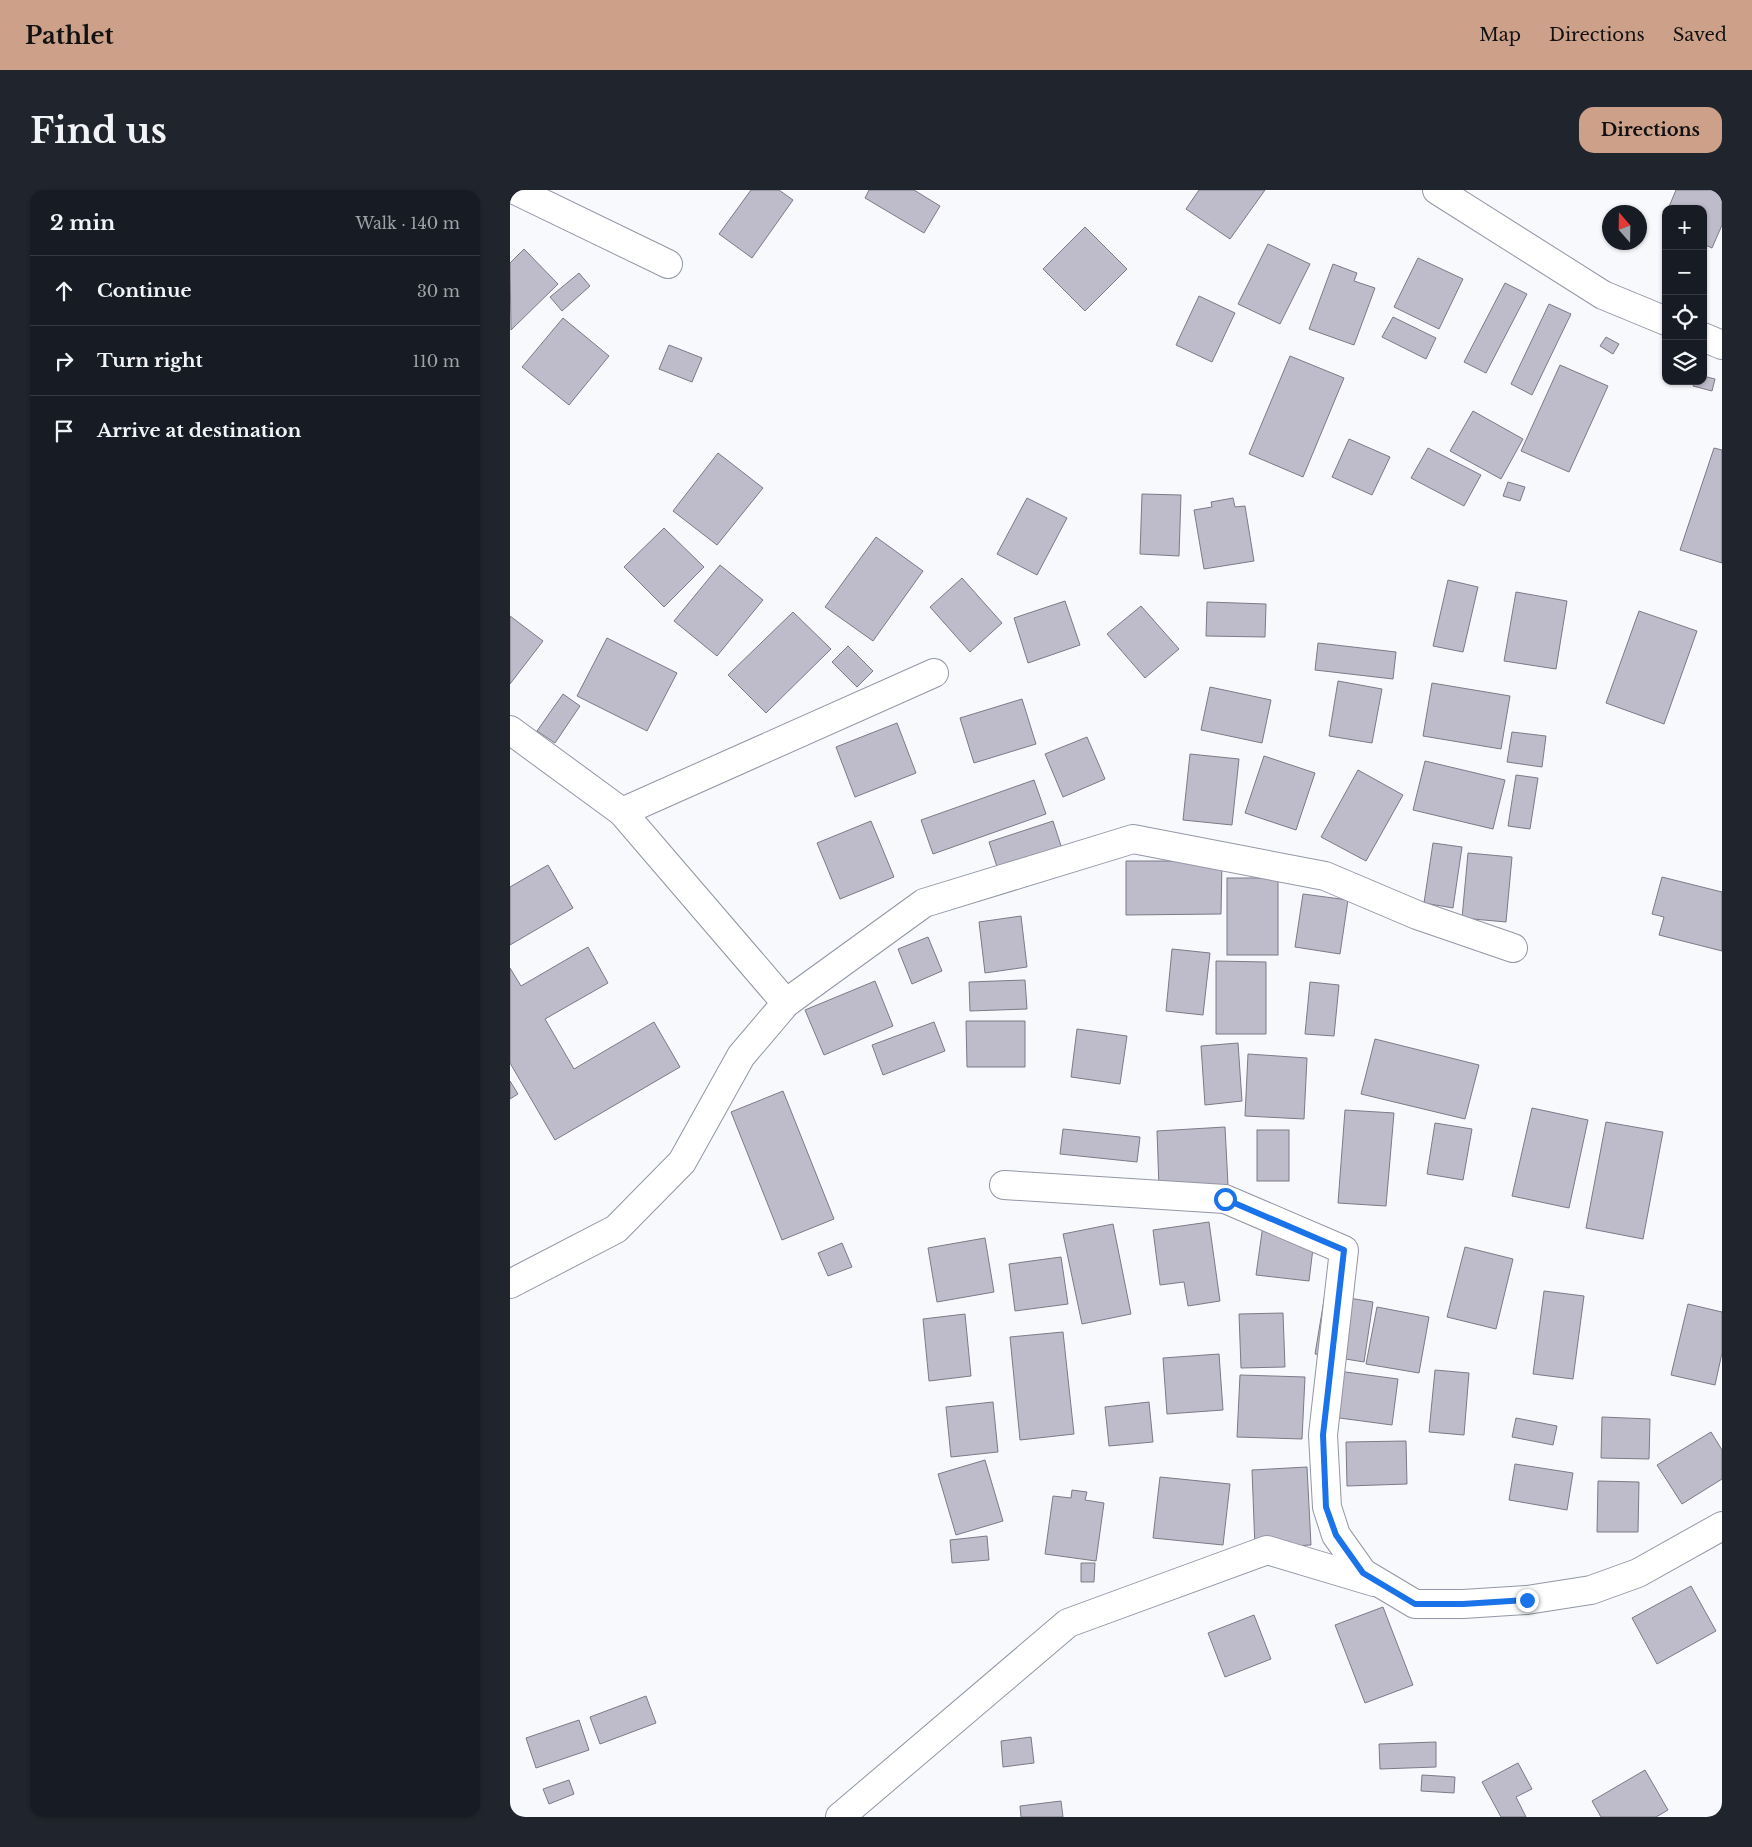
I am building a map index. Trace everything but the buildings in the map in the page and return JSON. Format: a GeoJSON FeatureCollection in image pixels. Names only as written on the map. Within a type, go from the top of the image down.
{"type":"FeatureCollection","features":[{"type":"Feature","properties":{"kind":"street"},"geometry":{"type":"LineString","coordinates":[[515,190],[668,264]]}},
{"type":"Feature","properties":{"kind":"street"},"geometry":{"type":"LineString","coordinates":[[1437,190],[1603,295],[1662,319]]}},
{"type":"Feature","properties":{"kind":"street"},"geometry":{"type":"LineString","coordinates":[[1707,339],[1722,345]]}},
{"type":"Feature","properties":{"kind":"street"},"geometry":{"type":"LineString","coordinates":[[622,812],[934,673]]}},
{"type":"Feature","properties":{"kind":"street"},"geometry":{"type":"LineString","coordinates":[[510,730],[622,812],[786,1003]]}},
{"type":"Feature","properties":{"kind":"street"},"geometry":{"type":"LineString","coordinates":[[510,1284],[616,1229],[682,1162],[741,1056],[786,1003],[924,903],[1133,839],[1325,876],[1417,915],[1513,948]]}},
{"type":"Feature","properties":{"kind":"street"},"geometry":{"type":"LineString","coordinates":[[1004,1185],[1225,1199],[1344,1250],[1323,1435],[1326,1507],[1336,1535],[1363,1573],[1415,1604],[1463,1604],[1527,1600],[1591,1590],[1638,1572],[1722,1526]]}},
{"type":"Feature","properties":{"kind":"street"},"geometry":{"type":"LineString","coordinates":[[840,1817],[1068,1623],[1267,1550],[1380,1584]]}},
{"type":"Feature","properties":{"kind":"route"},"geometry":{"type":"LineString","coordinates":[[1225,1199],[1344,1250],[1323,1435],[1326,1507],[1336,1535],[1363,1573],[1415,1604],[1463,1604],[1527,1600]]}}]}
